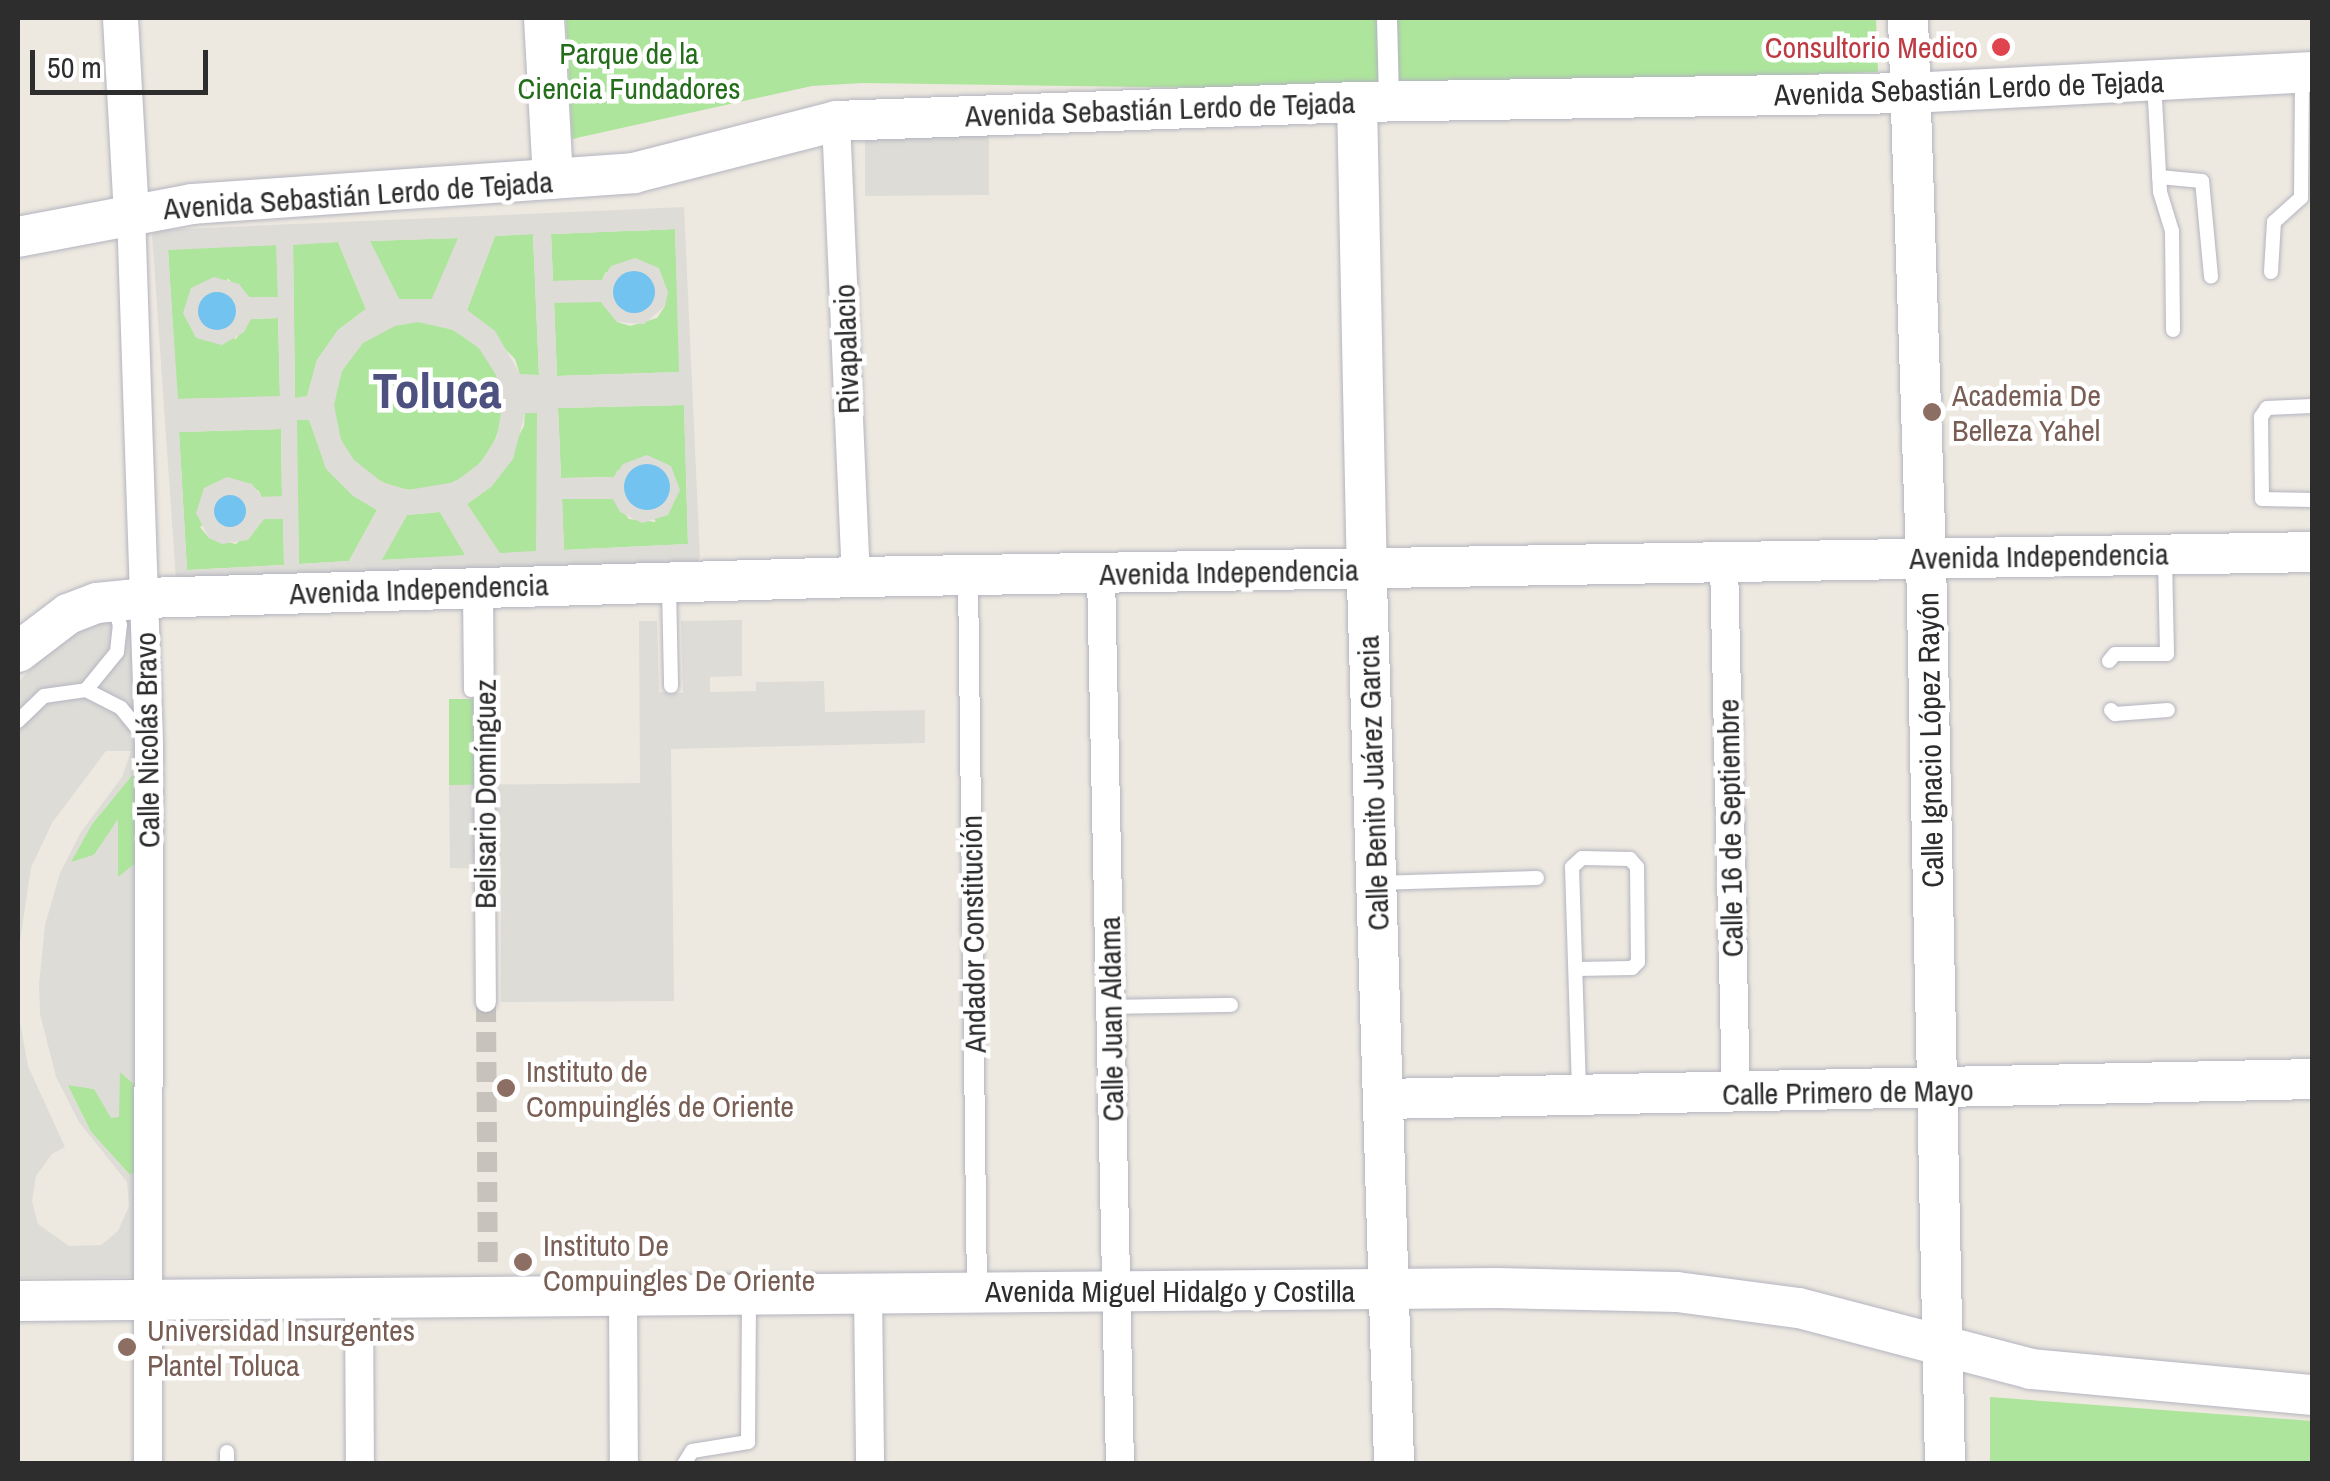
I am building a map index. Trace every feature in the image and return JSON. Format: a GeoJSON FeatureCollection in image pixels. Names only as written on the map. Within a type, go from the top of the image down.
{"type":"FeatureCollection","features":[{"type":"Feature","properties":{"kind":"main road"},"geometry":{"type":"LineString","coordinates":[[544,18],[553,180]]}},
{"type":"Feature","properties":{"kind":"main road","name":"Calle Ignacio López Rayón"},"geometry":{"type":"LineString","coordinates":[[1908,18],[1926,558],[1945,1464]]}},
{"type":"Feature","properties":{"kind":"main road","name":"Avenida Sebastián Lerdo de Tejada"},"geometry":{"type":"LineString","coordinates":[[18,237],[131,214],[248,199],[634,173],[836,121],[1373,102],[1911,93],[2307,72]]}},
{"type":"Feature","properties":{"kind":"main road","name":"Calle Benito Juárez Garcia"},"geometry":{"type":"LineString","coordinates":[[1373,102],[1366,569],[1394,1464]]}},
{"type":"Feature","properties":{"kind":"main road","name":"Avenida Independencia"},"geometry":{"type":"LineString","coordinates":[[18,652],[68,614],[128,599],[856,577],[2312,552]]}},
{"type":"Feature","properties":{"kind":"main road","name":"Calle Primero de Mayo"},"geometry":{"type":"LineString","coordinates":[[1384,1100],[1937,1091],[2312,1079]]}},
{"type":"Feature","properties":{"kind":"main road","name":"Avenida Miguel Hidalgo y Costilla"},"geometry":{"type":"LineString","coordinates":[[18,1301],[151,1296],[358,1296],[488,1286],[622,1294],[1390,1290],[1677,1299],[1799,1308],[1944,1350],[2077,1376],[2312,1395]]}},
{"type":"Feature","properties":{"kind":"street","name":"Calle Nicolás Bravo"},"geometry":{"type":"LineString","coordinates":[[120,18],[131,214],[128,599],[149,744],[148,1464]]}},
{"type":"Feature","properties":{"kind":"street"},"geometry":{"type":"LineString","coordinates":[[1373,102],[1387,18]]}},
{"type":"Feature","properties":{"kind":"street","name":"Rivapalacio"},"geometry":{"type":"LineString","coordinates":[[836,121],[856,577]]}},
{"type":"Feature","properties":{"kind":"street","name":"Calle 16 de Septiembre"},"geometry":{"type":"LineString","coordinates":[[1724,562],[1736,1095]]}},
{"type":"Feature","properties":{"kind":"street","name":"Calle Juan Aldama"},"geometry":{"type":"LineString","coordinates":[[1101,574],[1120,1464]]}},
{"type":"Feature","properties":{"kind":"street","name":"Andador Constitución"},"geometry":{"type":"LineString","coordinates":[[968,576],[978,1292]]}},
{"type":"Feature","properties":{"kind":"street","name":"Belisario Domínguez"},"geometry":{"type":"LineString","coordinates":[[477,586],[486,1002]]}},
{"type":"Feature","properties":{"kind":"street"},"geometry":{"type":"LineString","coordinates":[[868,1292],[870,1464]]}},
{"type":"Feature","properties":{"kind":"street"},"geometry":{"type":"LineString","coordinates":[[622,1294],[624,1464]]}},
{"type":"Feature","properties":{"kind":"street"},"geometry":{"type":"LineString","coordinates":[[358,1296],[360,1464]]}},
{"type":"Feature","properties":{"kind":"lane"},"geometry":{"type":"LineString","coordinates":[[2272,272],[2274,222],[2302,198],[2307,72]]}},
{"type":"Feature","properties":{"kind":"lane"},"geometry":{"type":"LineString","coordinates":[[2154,80],[2162,203],[2172,231],[2173,330]]}},
{"type":"Feature","properties":{"kind":"lane"},"geometry":{"type":"LineString","coordinates":[[2159,177],[2202,181],[2211,277]]}},
{"type":"Feature","properties":{"kind":"lane"},"geometry":{"type":"LineString","coordinates":[[2312,406],[2267,408],[2261,417],[2262,499],[2312,500]]}},
{"type":"Feature","properties":{"kind":"lane"},"geometry":{"type":"LineString","coordinates":[[2109,660],[2115,654],[2167,654],[2164,554]]}},
{"type":"Feature","properties":{"kind":"lane"},"geometry":{"type":"LineString","coordinates":[[669,582],[671,686]]}},
{"type":"Feature","properties":{"kind":"lane"},"geometry":{"type":"LineString","coordinates":[[472,690],[477,586]]}},
{"type":"Feature","properties":{"kind":"lane"},"geometry":{"type":"LineString","coordinates":[[86,690],[117,652],[128,599]]}},
{"type":"Feature","properties":{"kind":"lane"},"geometry":{"type":"LineString","coordinates":[[18,721],[44,696],[86,690],[121,708],[149,744]]}},
{"type":"Feature","properties":{"kind":"lane"},"geometry":{"type":"LineString","coordinates":[[2110,710],[2116,714],[2168,710]]}},
{"type":"Feature","properties":{"kind":"lane"},"geometry":{"type":"LineString","coordinates":[[1576,969],[1632,968],[1638,962],[1637,867],[1630,859],[1574,862],[1576,969],[1579,1097]]}},
{"type":"Feature","properties":{"kind":"lane"},"geometry":{"type":"LineString","coordinates":[[1376,883],[1537,878]]}},
{"type":"Feature","properties":{"kind":"lane"},"geometry":{"type":"LineString","coordinates":[[1112,1007],[1231,1005]]}},
{"type":"Feature","properties":{"kind":"lane"},"geometry":{"type":"LineString","coordinates":[[684,1464],[692,1451],[748,1442],[749,1293]]}},
{"type":"Feature","properties":{"kind":"green space","name":"Parque de la Ciencia Fundadores"},"geometry":{"type":"Polygon","coordinates":[[[566,18],[1876,18],[1878,72],[1360,90],[863,83],[812,86],[572,139],[566,18]]]}},
{"type":"Feature","properties":{"kind":"green space"},"geometry":{"type":"Polygon","coordinates":[[[675,229],[680,372],[557,376],[554,302],[601,302],[617,322],[630,326],[657,318],[665,306],[606,272],[602,280],[553,281],[551,234],[675,229]]]}},
{"type":"Feature","properties":{"kind":"green space"},"geometry":{"type":"Polygon","coordinates":[[[533,234],[539,375],[520,375],[515,359],[467,310],[495,236],[533,234]]]}},
{"type":"Feature","properties":{"kind":"green space"},"geometry":{"type":"Polygon","coordinates":[[[459,238],[432,299],[399,299],[369,241],[459,238]]]}},
{"type":"Feature","properties":{"kind":"green space"},"geometry":{"type":"Polygon","coordinates":[[[338,242],[366,309],[338,330],[317,360],[307,397],[295,398],[293,244],[338,242]]]}},
{"type":"Feature","properties":{"kind":"green space"},"geometry":{"type":"Polygon","coordinates":[[[277,245],[278,297],[249,297],[227,278],[235,340],[251,319],[278,318],[280,397],[177,399],[168,249],[277,245]]]}},
{"type":"Feature","properties":{"kind":"green space"},"geometry":{"type":"Polygon","coordinates":[[[418,322],[450,329],[477,347],[495,374],[502,406],[495,438],[477,465],[450,483],[418,490],[386,483],[359,465],[341,438],[334,406],[341,374],[359,347],[386,329],[418,322]]]}},
{"type":"Feature","properties":{"kind":"green space"},"geometry":{"type":"Polygon","coordinates":[[[684,405],[688,544],[564,550],[562,499],[613,499],[629,519],[656,522],[618,470],[614,477],[561,478],[558,408],[684,405]]]}},
{"type":"Feature","properties":{"kind":"green space"},"geometry":{"type":"Polygon","coordinates":[[[525,412],[537,413],[537,552],[500,554],[467,504],[492,486],[524,426],[525,412]]]}},
{"type":"Feature","properties":{"kind":"green space"},"geometry":{"type":"Polygon","coordinates":[[[296,420],[309,420],[352,495],[377,510],[349,561],[299,564],[296,420]]]}},
{"type":"Feature","properties":{"kind":"green space"},"geometry":{"type":"Polygon","coordinates":[[[281,429],[282,497],[262,497],[258,490],[200,527],[209,538],[236,544],[264,519],[283,518],[284,565],[187,570],[179,432],[281,429]]]}},
{"type":"Feature","properties":{"kind":"green space"},"geometry":{"type":"Polygon","coordinates":[[[440,512],[466,556],[381,560],[407,515],[440,512]]]}},
{"type":"Feature","properties":{"kind":"green space"},"geometry":{"type":"Polygon","coordinates":[[[449,699],[479,699],[479,785],[449,785],[449,699]]]}},
{"type":"Feature","properties":{"kind":"green space"},"geometry":{"type":"Polygon","coordinates":[[[133,774],[138,777],[138,862],[118,879],[118,821],[94,855],[70,863],[92,824],[133,774]]]}},
{"type":"Feature","properties":{"kind":"green space"},"geometry":{"type":"Polygon","coordinates":[[[119,1071],[137,1086],[136,1172],[130,1175],[91,1132],[67,1084],[94,1089],[119,1117],[119,1071]]]}},
{"type":"Feature","properties":{"kind":"green space"},"geometry":{"type":"Polygon","coordinates":[[[1990,1397],[2312,1421],[2312,1463],[1990,1463],[1990,1397]]]}},
{"type":"Feature","properties":{"kind":"shaded area"},"geometry":{"type":"Polygon","coordinates":[[[989,132],[989,195],[865,196],[865,133],[989,132]]]}},
{"type":"Feature","properties":{"kind":"shaded area"},"geometry":{"type":"Polygon","coordinates":[[[684,207],[700,558],[695,565],[176,580],[152,234],[160,230],[684,207]],[[675,229],[551,234],[553,281],[602,280],[611,266],[635,258],[659,268],[668,292],[665,306],[644,324],[617,322],[601,302],[554,303],[557,376],[679,372],[675,229]],[[533,234],[495,236],[467,310],[495,331],[520,374],[539,375],[533,234]],[[458,238],[370,241],[399,299],[432,299],[458,238]],[[338,242],[293,245],[295,398],[307,396],[317,360],[338,330],[366,309],[338,242]],[[276,245],[168,250],[178,399],[280,396],[278,318],[251,319],[244,332],[222,345],[196,338],[183,313],[191,288],[214,277],[239,284],[249,297],[278,297],[276,245]],[[213,292],[198,311],[207,327],[230,325],[236,308],[225,294],[213,292]],[[418,322],[395,326],[363,343],[342,371],[334,405],[341,440],[354,460],[382,482],[408,490],[455,482],[480,463],[497,437],[502,406],[496,375],[479,348],[453,330],[418,322]],[[684,405],[558,408],[561,478],[614,477],[623,464],[647,455],[671,466],[680,490],[668,515],[642,523],[620,512],[613,499],[562,499],[564,550],[688,544],[684,405]],[[525,413],[513,459],[492,486],[467,504],[500,553],[536,551],[537,413],[525,413]],[[297,420],[299,564],[349,561],[377,510],[352,495],[326,469],[309,420],[297,420]],[[281,429],[179,432],[187,570],[284,565],[283,519],[264,519],[248,540],[222,544],[209,538],[196,513],[204,488],[227,477],[252,484],[262,497],[282,496],[281,429]],[[440,512],[407,515],[382,560],[465,555],[440,512]]]}},
{"type":"Feature","properties":{"kind":"shaded area"},"geometry":{"type":"Polygon","coordinates":[[[140,614],[138,850],[138,777],[133,774],[92,824],[71,862],[94,855],[118,819],[118,877],[138,861],[136,1087],[120,1072],[119,1117],[111,1118],[94,1089],[67,1085],[91,1132],[130,1175],[136,1171],[135,1277],[18,1278],[18,1011],[28,1066],[65,1147],[52,1154],[36,1176],[32,1201],[38,1224],[69,1246],[101,1245],[118,1231],[129,1206],[127,1182],[79,1122],[56,1077],[40,1014],[39,984],[45,925],[60,873],[81,832],[122,777],[131,751],[106,751],[52,823],[31,868],[18,954],[18,682],[63,637],[99,620],[140,614]]]}},
{"type":"Feature","properties":{"kind":"shaded area"},"geometry":{"type":"Polygon","coordinates":[[[742,620],[742,676],[710,677],[710,692],[756,691],[756,682],[824,681],[825,712],[925,710],[925,743],[671,749],[674,1001],[501,1002],[501,869],[450,868],[449,785],[640,783],[639,621],[657,621],[659,692],[683,693],[681,621],[742,620]]]}},
{"type":"Feature","properties":{"kind":"water"},"geometry":{"type":"Polygon","coordinates":[[[634,271],[649,277],[655,292],[649,307],[634,313],[619,307],[613,292],[619,277],[634,271]]]}},
{"type":"Feature","properties":{"kind":"water"},"geometry":{"type":"Polygon","coordinates":[[[217,292],[230,298],[236,311],[230,324],[217,330],[204,324],[198,311],[204,298],[217,292]]]}},
{"type":"Feature","properties":{"kind":"water"},"geometry":{"type":"Polygon","coordinates":[[[647,464],[663,471],[670,487],[663,503],[647,510],[631,503],[624,487],[631,471],[647,464]]]}},
{"type":"Feature","properties":{"kind":"water"},"geometry":{"type":"Polygon","coordinates":[[[230,495],[241,500],[246,511],[241,522],[230,527],[219,522],[214,511],[219,500],[230,495]]]}},
{"type":"Feature","properties":{"kind":"tunnel"},"geometry":{"type":"LineString","coordinates":[[486,1002],[488,1270]]}},
{"type":"Feature","properties":{"kind":"place","name":"Consultorio Medico"},"geometry":{"type":"Point","coordinates":[2001,47]}},
{"type":"Feature","properties":{"kind":"place","name":"Academia De Belleza Yahel"},"geometry":{"type":"Point","coordinates":[1932,412]}},
{"type":"Feature","properties":{"kind":"place","name":"Instituto de Compuinglés de Oriente"},"geometry":{"type":"Point","coordinates":[506,1088]}},
{"type":"Feature","properties":{"kind":"place","name":"Instituto De Compuingles De Oriente"},"geometry":{"type":"Point","coordinates":[523,1262]}},
{"type":"Feature","properties":{"kind":"place","name":"Universidad Insurgentes Plantel Toluca"},"geometry":{"type":"Point","coordinates":[127,1347]}},
{"type":"Feature","properties":{"kind":"district","name":"Toluca"},"geometry":{"type":"Point","coordinates":[437,391]}}]}
